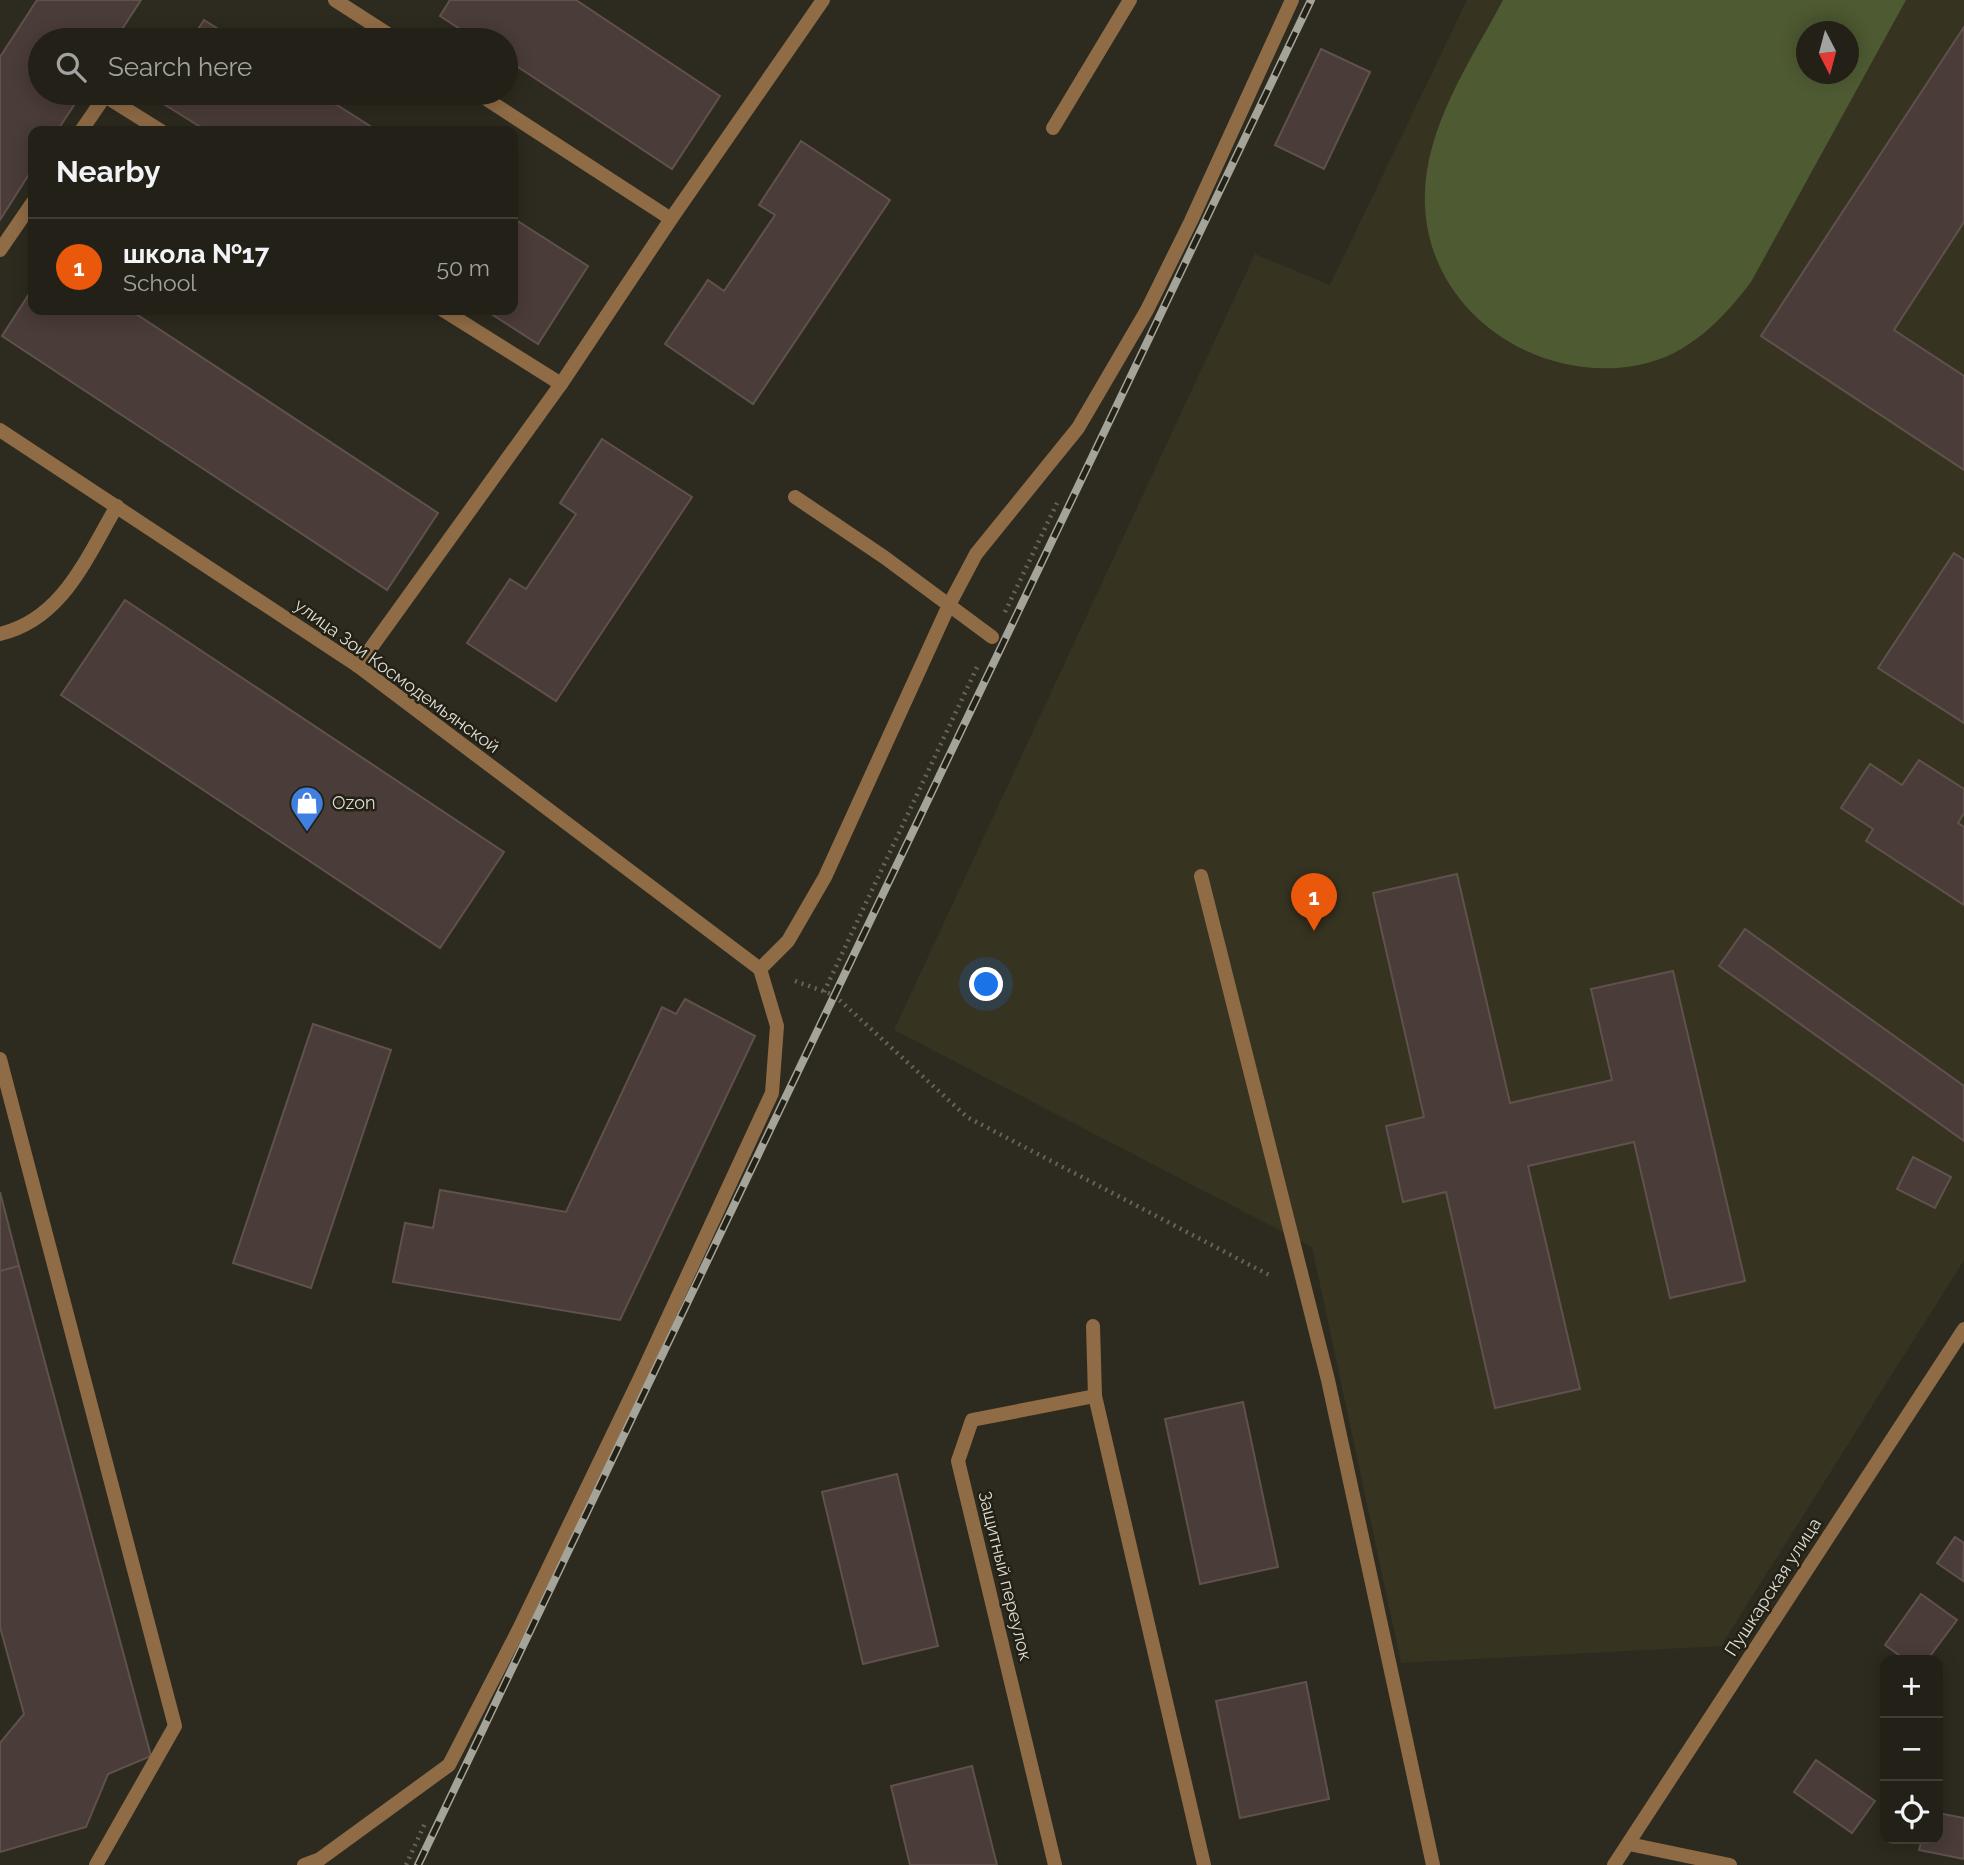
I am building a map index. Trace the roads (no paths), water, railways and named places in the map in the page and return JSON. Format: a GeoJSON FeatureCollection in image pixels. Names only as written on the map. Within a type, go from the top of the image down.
{"type":"FeatureCollection","features":[{"type":"Feature","properties":{"kind":"street"},"geometry":{"type":"LineString","coordinates":[[335,0],[378,28]]}},
{"type":"Feature","properties":{"kind":"street"},"geometry":{"type":"LineString","coordinates":[[358,666],[561,384],[671,219],[823,0]]}},
{"type":"Feature","properties":{"kind":"street"},"geometry":{"type":"LineString","coordinates":[[1053,128],[1130,0]]}},
{"type":"Feature","properties":{"kind":"street"},"geometry":{"type":"LineString","coordinates":[[304,1865],[320,1859],[450,1765],[640,1378],[772,1093],[777,1026],[760,969],[788,941],[825,877],[949,605],[976,554],[1078,428],[1147,310],[1191,221],[1292,0]]}},
{"type":"Feature","properties":{"kind":"street"},"geometry":{"type":"LineString","coordinates":[[84,126],[99,105]]}},
{"type":"Feature","properties":{"kind":"street"},"geometry":{"type":"LineString","coordinates":[[119,105],[152,126]]}},
{"type":"Feature","properties":{"kind":"street"},"geometry":{"type":"LineString","coordinates":[[495,105],[671,219]]}},
{"type":"Feature","properties":{"kind":"street"},"geometry":{"type":"LineString","coordinates":[[0,250],[28,209]]}},
{"type":"Feature","properties":{"kind":"street"},"geometry":{"type":"LineString","coordinates":[[451,315],[561,384]]}},
{"type":"Feature","properties":{"kind":"street","name":"улица Зои Космодемьянской"},"geometry":{"type":"LineString","coordinates":[[0,430],[358,666],[760,969]]}},
{"type":"Feature","properties":{"kind":"street"},"geometry":{"type":"LineString","coordinates":[[795,496],[992,637]]}},
{"type":"Feature","properties":{"kind":"street"},"geometry":{"type":"LineString","coordinates":[[0,634],[24,628],[62,598],[117,506]]}},
{"type":"Feature","properties":{"kind":"street"},"geometry":{"type":"LineString","coordinates":[[1201,876],[1306,1294],[1433,1865]]}},
{"type":"Feature","properties":{"kind":"street"},"geometry":{"type":"LineString","coordinates":[[0,1059],[175,1726],[96,1865]]}},
{"type":"Feature","properties":{"kind":"street"},"geometry":{"type":"LineString","coordinates":[[1093,1326],[1096,1396],[1204,1865]]}},
{"type":"Feature","properties":{"kind":"street","name":"Пушкарская улица"},"geometry":{"type":"LineString","coordinates":[[1614,1865],[1964,1329]]}},
{"type":"Feature","properties":{"kind":"street","name":"Защитный переулок"},"geometry":{"type":"LineString","coordinates":[[1055,1865],[958,1461],[972,1420],[1096,1396]]}},
{"type":"Feature","properties":{"kind":"street"},"geometry":{"type":"LineString","coordinates":[[1629,1844],[1730,1865]]}},
{"type":"Feature","properties":{"kind":"railway"},"geometry":{"type":"LineString","coordinates":[[418,1865],[1311,0]]}},
{"type":"Feature","properties":{"kind":"place","name":"Ozon"},"geometry":{"type":"Point","coordinates":[307,833]}},
{"type":"Feature","properties":{"kind":"place","name":"школа №17"},"geometry":{"type":"Point","coordinates":[1314,931]}}]}
